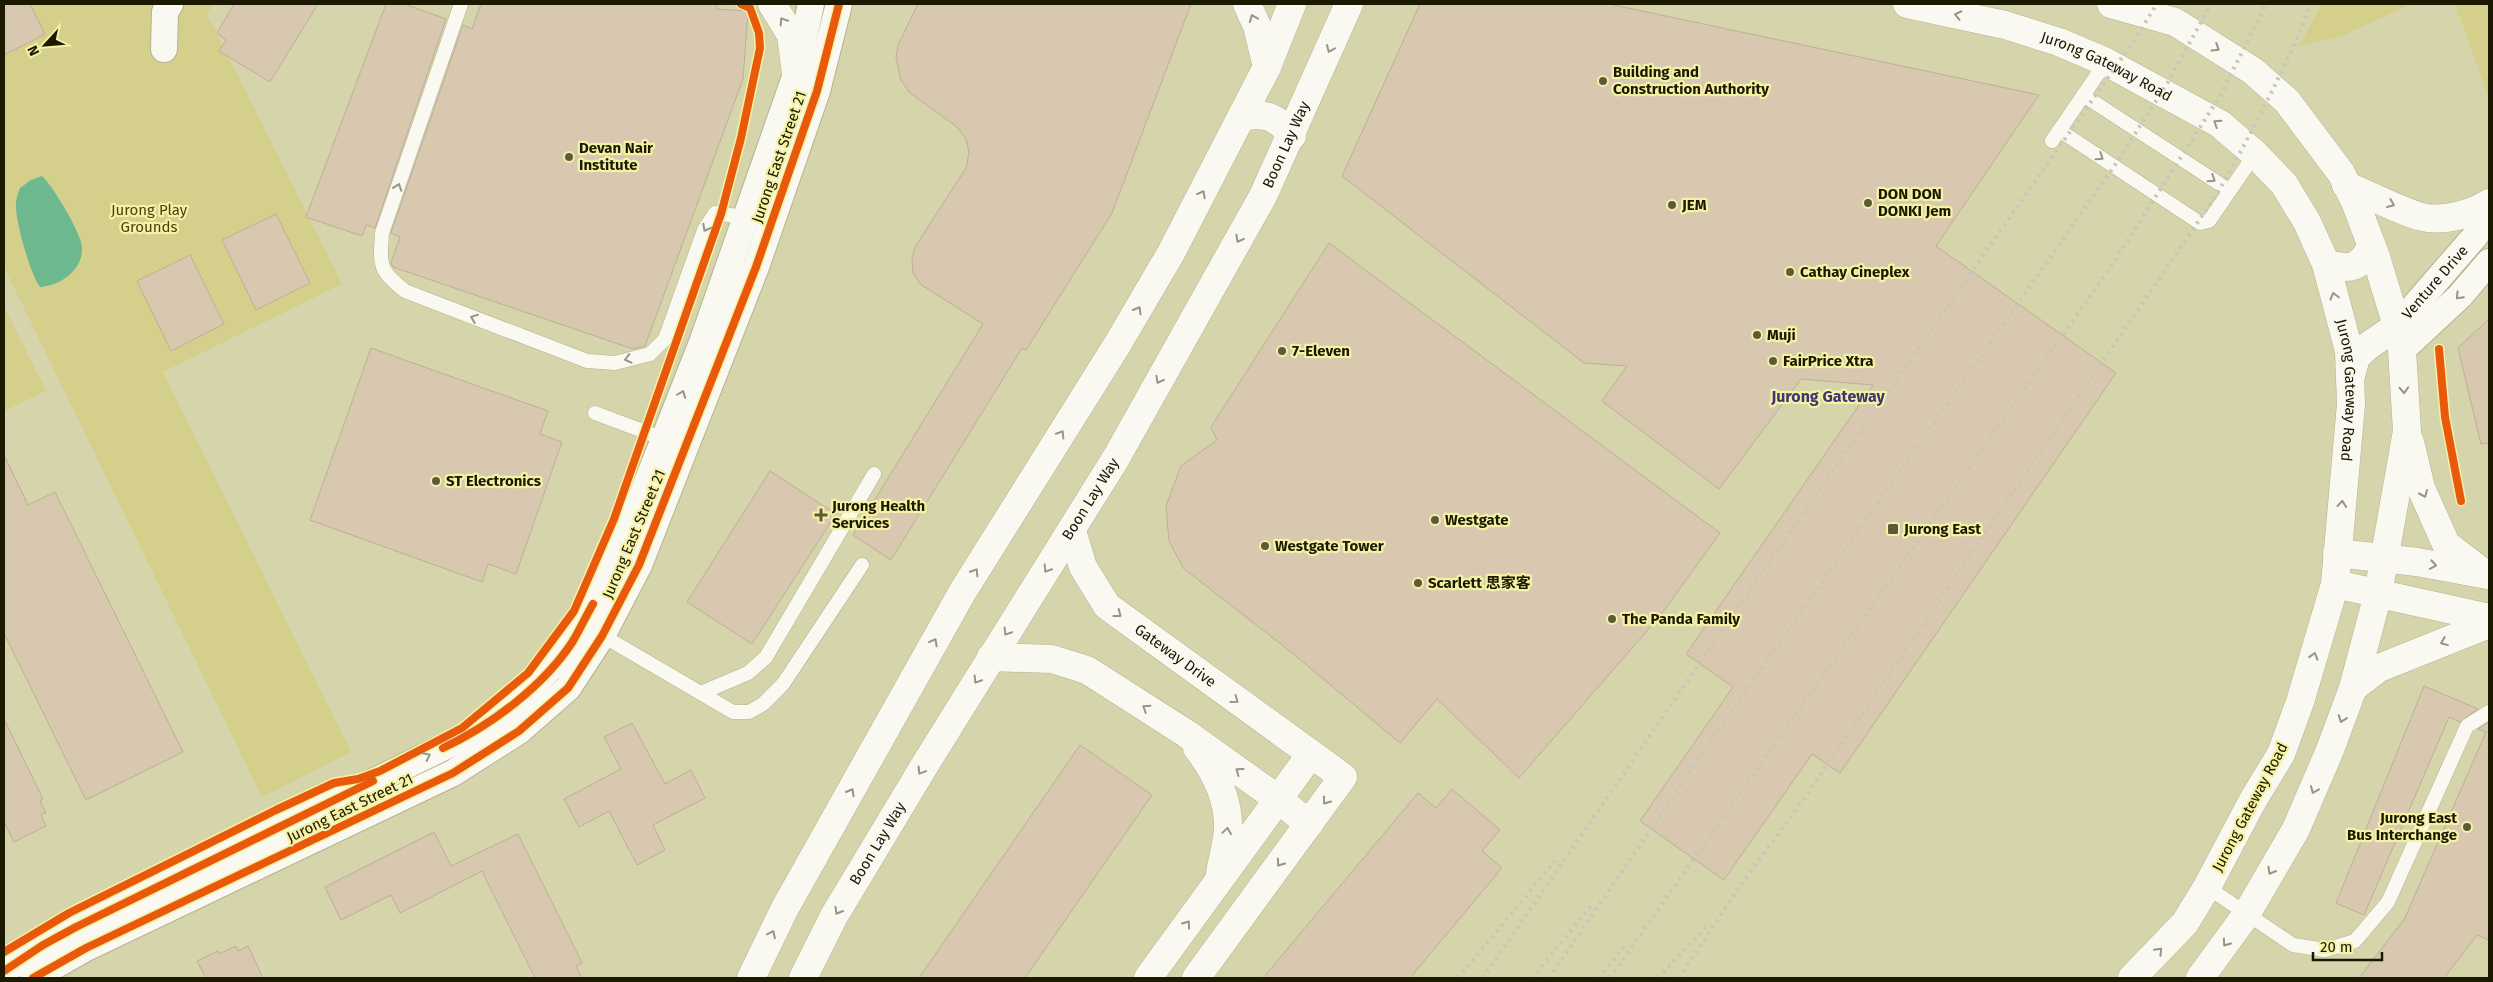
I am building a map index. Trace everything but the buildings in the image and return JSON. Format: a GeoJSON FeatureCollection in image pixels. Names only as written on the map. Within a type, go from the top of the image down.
{"type":"FeatureCollection","features":[{"type":"Feature","properties":{"kind":"main road"},"geometry":{"type":"LineString","coordinates":[[772,4],[791,35],[796,74]]}},
{"type":"Feature","properties":{"kind":"main road"},"geometry":{"type":"LineString","coordinates":[[1247,4],[1256,26],[1267,67]]}},
{"type":"Feature","properties":{"kind":"main road"},"geometry":{"type":"LineString","coordinates":[[751,978],[785,908],[963,591],[1122,338],[1171,253],[1267,67],[1292,4]]}},
{"type":"Feature","properties":{"kind":"main road","name":"Boon Lay Way"},"geometry":{"type":"LineString","coordinates":[[803,978],[834,916],[991,657],[1072,531],[1116,458],[1263,196],[1292,136],[1349,4]]}},
{"type":"Feature","properties":{"kind":"main road","name":"Jurong Gateway Road"},"geometry":{"type":"LineString","coordinates":[[1907,4],[2006,25],[2059,42],[2106,62],[2220,124],[2255,154],[2284,184],[2307,222],[2326,264],[2349,351],[2351,404],[2335,584],[2303,693],[2281,754],[2253,800],[2207,887],[2185,923],[2132,978]]}},
{"type":"Feature","properties":{"kind":"main road"},"geometry":{"type":"LineString","coordinates":[[2111,4],[2174,13],[2253,71],[2287,101],[2341,173],[2372,246],[2400,338],[2407,431],[2422,488],[2446,544],[2488,575]]}},
{"type":"Feature","properties":{"kind":"main road"},"geometry":{"type":"LineString","coordinates":[[1242,117],[1256,114],[1271,116],[1283,124],[1292,136]]}},
{"type":"Feature","properties":{"kind":"main road"},"geometry":{"type":"LineString","coordinates":[[2346,185],[2423,217],[2453,216],[2478,210],[2489,203]]}},
{"type":"Feature","properties":{"kind":"main road"},"geometry":{"type":"LineString","coordinates":[[2326,264],[2348,269],[2362,262],[2372,246]]}},
{"type":"Feature","properties":{"kind":"main road"},"geometry":{"type":"LineString","coordinates":[[2351,378],[2356,357],[2368,346],[2400,338]]}},
{"type":"Feature","properties":{"kind":"main road"},"geometry":{"type":"LineString","coordinates":[[2200,978],[2246,915],[2296,829],[2330,750],[2353,688],[2378,594],[2407,431]]}},
{"type":"Feature","properties":{"kind":"main road","name":"Gateway Drive"},"geometry":{"type":"LineString","coordinates":[[1072,531],[1082,567],[1107,606],[1344,777],[1196,978]]}},
{"type":"Feature","properties":{"kind":"main road"},"geometry":{"type":"LineString","coordinates":[[2337,553],[2384,560],[2417,562],[2488,575]]}},
{"type":"Feature","properties":{"kind":"main road"},"geometry":{"type":"LineString","coordinates":[[2335,584],[2489,618]]}},
{"type":"Feature","properties":{"kind":"main road"},"geometry":{"type":"LineString","coordinates":[[2353,688],[2379,668],[2489,624]]}},
{"type":"Feature","properties":{"kind":"main road"},"geometry":{"type":"LineString","coordinates":[[991,657],[1052,659],[1087,670],[1188,734],[1278,799],[1309,824]]}},
{"type":"Feature","properties":{"kind":"main road"},"geometry":{"type":"LineString","coordinates":[[1188,734],[1211,766],[1223,793],[1228,824],[1219,879]]}},
{"type":"Feature","properties":{"kind":"main road"},"geometry":{"type":"LineString","coordinates":[[1148,978],[1311,754]]}},
{"type":"Feature","properties":{"kind":"street"},"geometry":{"type":"LineString","coordinates":[[170,4],[165,12],[173,44],[176,22],[186,4]]}},
{"type":"Feature","properties":{"kind":"street","name":"Jurong East Street 21"},"geometry":{"type":"LineString","coordinates":[[4,970],[76,927],[172,893],[259,867],[454,773],[519,732],[568,688],[592,630],[605,580],[640,500],[703,340],[796,74],[811,4]]}},
{"type":"Feature","properties":{"kind":"street","name":"Jurong East Street 21"},"geometry":{"type":"LineString","coordinates":[[33,978],[172,893],[382,776],[472,734],[503,714],[592,630],[639,565],[772,223],[817,91],[839,4]]}},
{"type":"Feature","properties":{"kind":"street","name":"Venture Drive"},"geometry":{"type":"LineString","coordinates":[[2400,338],[2476,235],[2489,213]]}},
{"type":"Feature","properties":{"kind":"street","name":"Venture Drive"},"geometry":{"type":"LineString","coordinates":[[2400,338],[2460,296],[2489,262]]}},
{"type":"Feature","properties":{"kind":"lane"},"geometry":{"type":"LineString","coordinates":[[461,4],[382,233],[380,258],[386,277],[405,291],[587,361],[615,363],[650,354],[665,339],[704,230],[715,213],[772,223]]}},
{"type":"Feature","properties":{"kind":"lane"},"geometry":{"type":"LineString","coordinates":[[2106,62],[2055,135],[2200,223],[2209,221],[2255,154]]}},
{"type":"Feature","properties":{"kind":"lane"},"geometry":{"type":"LineString","coordinates":[[2083,95],[2229,190]]}},
{"type":"Feature","properties":{"kind":"lane"},"geometry":{"type":"LineString","coordinates":[[730,263],[756,267]]}},
{"type":"Feature","properties":{"kind":"lane"},"geometry":{"type":"LineString","coordinates":[[595,413],[664,439]]}},
{"type":"Feature","properties":{"kind":"lane"},"geometry":{"type":"LineString","coordinates":[[702,693],[748,673],[766,657],[874,474]]}},
{"type":"Feature","properties":{"kind":"lane"},"geometry":{"type":"LineString","coordinates":[[592,630],[733,712],[749,712],[763,704],[783,684],[862,565]]}},
{"type":"Feature","properties":{"kind":"lane"},"geometry":{"type":"LineString","coordinates":[[2207,887],[2292,945],[2325,950],[2355,941],[2388,902],[2467,726],[2489,712]]}},
{"type":"Feature","properties":{"kind":"lane"},"geometry":{"type":"LineString","coordinates":[[382,776],[396,800]]}},
{"type":"Feature","properties":{"kind":"green space","name":"Jurong Play Grounds"},"geometry":{"type":"Polygon","coordinates":[[[4,4],[213,4],[207,14],[342,284],[163,372],[351,752],[262,797],[4,267],[4,4]]]}},
{"type":"Feature","properties":{"kind":"green space"},"geometry":{"type":"Polygon","coordinates":[[[2322,4],[2411,4],[2342,36],[2299,46],[2322,4]]]}},
{"type":"Feature","properties":{"kind":"green space"},"geometry":{"type":"Polygon","coordinates":[[[2455,4],[2489,4],[2489,98],[2455,4]]]}},
{"type":"Feature","properties":{"kind":"green space"},"geometry":{"type":"Polygon","coordinates":[[[4,306],[46,391],[4,411],[4,306]]]}},
{"type":"Feature","properties":{"kind":"shaded area"},"geometry":{"type":"Polygon","coordinates":[[[42,176],[66,210],[81,241],[82,248],[79,263],[69,275],[55,284],[40,287],[32,271],[25,249],[16,205],[20,188],[31,180],[42,176]]]}},
{"type":"Feature","properties":{"kind":"railway"},"geometry":{"type":"LineString","coordinates":[[1483,978],[1825,481],[2135,39],[2157,4]]}},
{"type":"Feature","properties":{"kind":"railway"},"geometry":{"type":"LineString","coordinates":[[1549,978],[1716,734],[2115,165],[2168,82],[2211,4]]}},
{"type":"Feature","properties":{"kind":"railway"},"geometry":{"type":"LineString","coordinates":[[1610,978],[2112,265],[2220,96],[2266,4]]}},
{"type":"Feature","properties":{"kind":"railway"},"geometry":{"type":"LineString","coordinates":[[1679,978],[1740,886],[1805,797],[2217,194],[2267,100],[2311,4]]}},
{"type":"Feature","properties":{"kind":"railway"},"geometry":{"type":"LineString","coordinates":[[1458,978],[1555,861]]}},
{"type":"Feature","properties":{"kind":"railway"},"geometry":{"type":"LineString","coordinates":[[1532,978],[1592,905]]}},
{"type":"Feature","properties":{"kind":"railway"},"geometry":{"type":"LineString","coordinates":[[1658,978],[1706,927]]}},
{"type":"Feature","properties":{"kind":"railway"},"geometry":{"type":"LineString","coordinates":[[1599,978],[1624,946]]}},
{"type":"Feature","properties":{"kind":"cycle path"},"geometry":{"type":"LineString","coordinates":[[4,952],[69,913],[276,810],[334,783],[358,779],[380,771],[462,728],[528,673],[574,611],[614,519],[721,214],[741,138],[760,48],[759,33],[750,8],[741,4]]}},
{"type":"Feature","properties":{"kind":"cycle path"},"geometry":{"type":"LineString","coordinates":[[33,978],[86,948],[453,773],[519,731],[568,688],[602,636],[639,565],[756,267],[817,91],[839,4]]}},
{"type":"Feature","properties":{"kind":"cycle path"},"geometry":{"type":"LineString","coordinates":[[2439,349],[2445,417],[2461,501]]}},
{"type":"Feature","properties":{"kind":"cycle path"},"geometry":{"type":"LineString","coordinates":[[443,748],[497,716],[515,703],[547,674],[573,641],[593,604]]}},
{"type":"Feature","properties":{"kind":"cycle path"},"geometry":{"type":"LineString","coordinates":[[4,971],[43,945],[76,927],[373,781]]}},
{"type":"Feature","properties":{"kind":"place","name":"Building and Construction Authority"},"geometry":{"type":"Point","coordinates":[1603,81]}},
{"type":"Feature","properties":{"kind":"place","name":"Devan Nair Institute"},"geometry":{"type":"Point","coordinates":[569,157]}},
{"type":"Feature","properties":{"kind":"place","name":"DON DON DONKI Jem"},"geometry":{"type":"Point","coordinates":[1868,203]}},
{"type":"Feature","properties":{"kind":"place","name":"JEM"},"geometry":{"type":"Point","coordinates":[1672,205]}},
{"type":"Feature","properties":{"kind":"place","name":"Cathay Cineplex"},"geometry":{"type":"Point","coordinates":[1790,272]}},
{"type":"Feature","properties":{"kind":"place","name":"Muji"},"geometry":{"type":"Point","coordinates":[1757,335]}},
{"type":"Feature","properties":{"kind":"place","name":"7-Eleven"},"geometry":{"type":"Point","coordinates":[1282,351]}},
{"type":"Feature","properties":{"kind":"place","name":"FairPrice Xtra"},"geometry":{"type":"Point","coordinates":[1773,361]}},
{"type":"Feature","properties":{"kind":"place","name":"ST Electronics"},"geometry":{"type":"Point","coordinates":[436,481]}},
{"type":"Feature","properties":{"kind":"place","name":"Jurong Health Services"},"geometry":{"type":"Point","coordinates":[821,515]}},
{"type":"Feature","properties":{"kind":"place","name":"Westgate"},"geometry":{"type":"Point","coordinates":[1435,520]}},
{"type":"Feature","properties":{"kind":"place","name":"Jurong East"},"geometry":{"type":"Point","coordinates":[1893,529]}},
{"type":"Feature","properties":{"kind":"place","name":"Westgate Tower"},"geometry":{"type":"Point","coordinates":[1265,546]}},
{"type":"Feature","properties":{"kind":"place","name":"Scarlett 思家客"},"geometry":{"type":"Point","coordinates":[1418,583]}},
{"type":"Feature","properties":{"kind":"place","name":"The Panda Family"},"geometry":{"type":"Point","coordinates":[1612,619]}},
{"type":"Feature","properties":{"kind":"place","name":"Jurong East Bus Interchange"},"geometry":{"type":"Point","coordinates":[2467,827]}},
{"type":"Feature","properties":{"kind":"district","name":"Jurong Gateway"},"geometry":{"type":"Point","coordinates":[1828,396]}}]}
